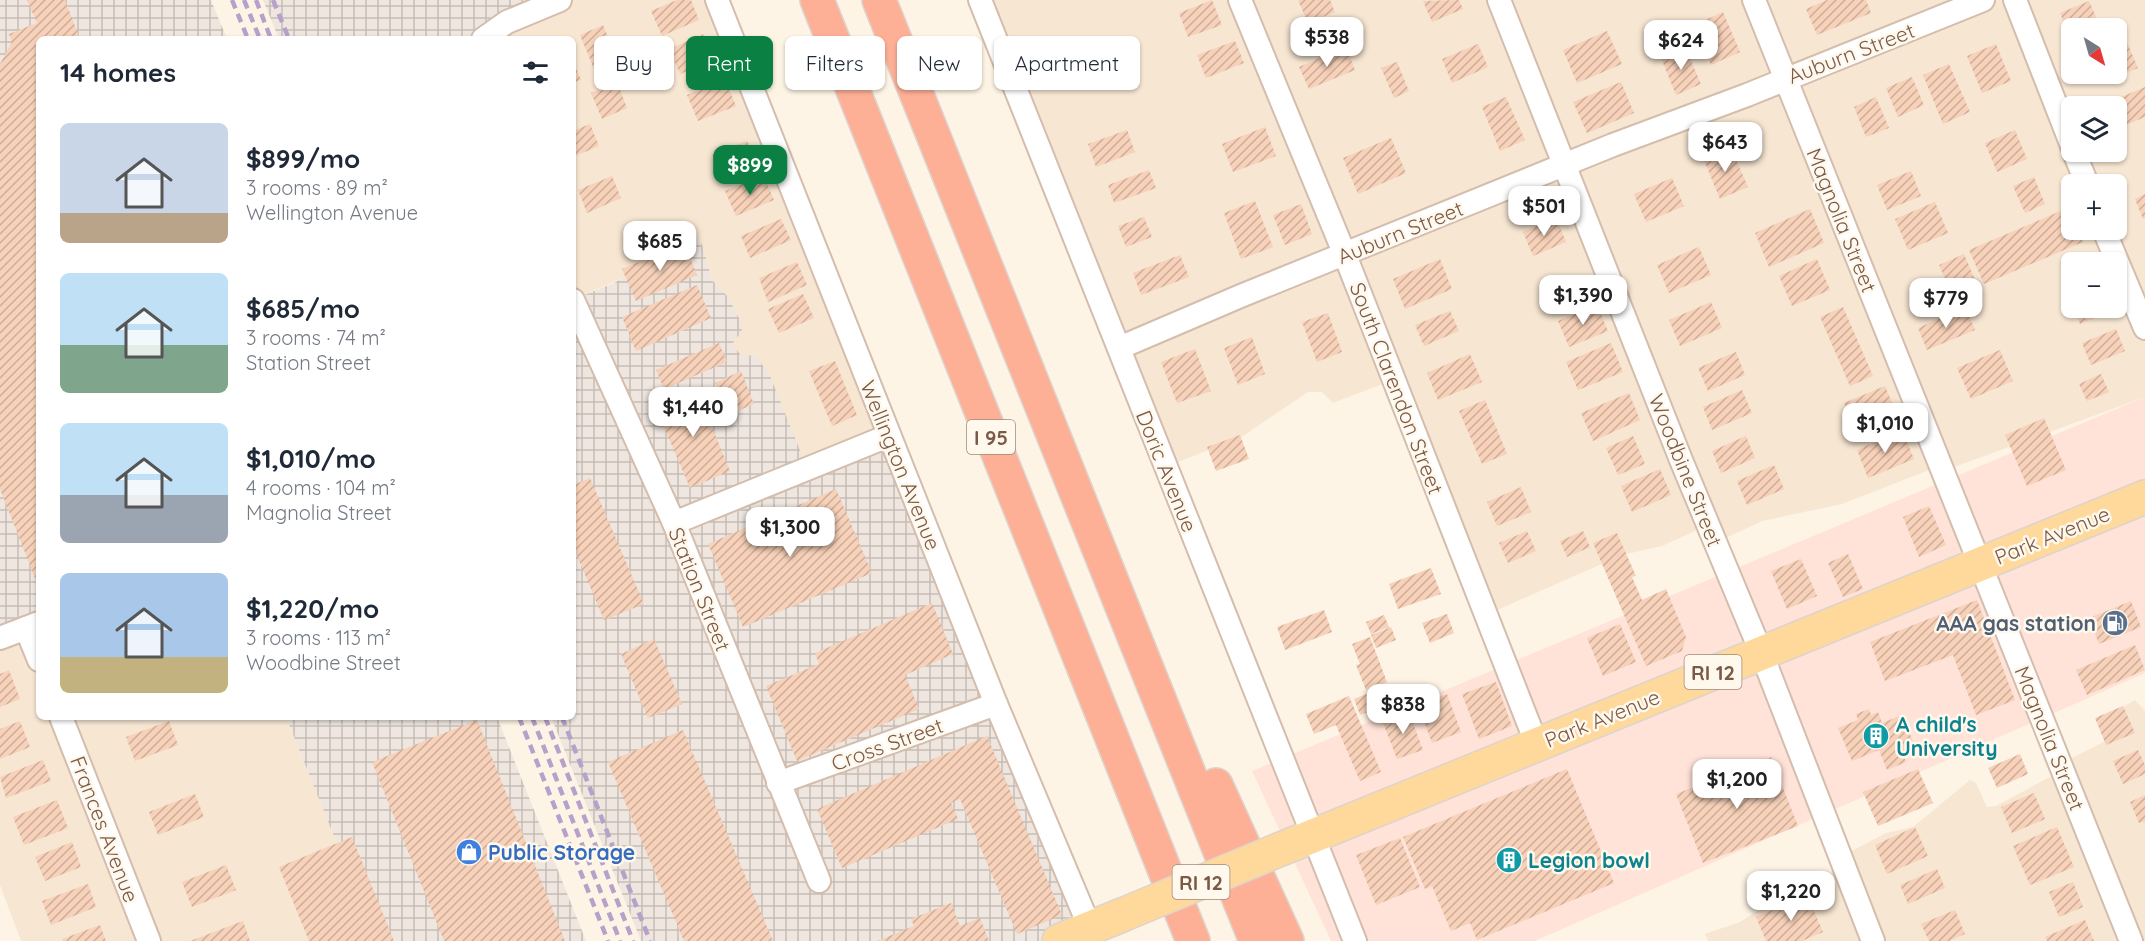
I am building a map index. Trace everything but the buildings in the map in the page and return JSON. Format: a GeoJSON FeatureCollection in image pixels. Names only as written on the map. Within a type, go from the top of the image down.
{"type":"FeatureCollection","features":[{"type":"Feature","properties":{"kind":"highway","name":"I 95"},"geometry":{"type":"LineString","coordinates":[[817,0],[1192,941]]}},
{"type":"Feature","properties":{"kind":"highway","name":"I 95"},"geometry":{"type":"LineString","coordinates":[[879,0],[1256,941]]}},
{"type":"Feature","properties":{"kind":"highway"},"geometry":{"type":"LineString","coordinates":[[1028,374],[1287,941]]}},
{"type":"Feature","properties":{"kind":"main road","name":"Park Avenue"},"geometry":{"type":"LineString","coordinates":[[1059,941],[2145,496]]}},
{"type":"Feature","properties":{"kind":"street"},"geometry":{"type":"LineString","coordinates":[[487,36],[507,21],[560,0]]}},
{"type":"Feature","properties":{"kind":"street","name":"Wellington Avenue"},"geometry":{"type":"LineString","coordinates":[[717,0],[888,436],[996,704],[1090,928]]}},
{"type":"Feature","properties":{"kind":"street","name":"Doric Avenue"},"geometry":{"type":"LineString","coordinates":[[980,0],[1355,941]]}},
{"type":"Feature","properties":{"kind":"street","name":"South Clarendon Street"},"geometry":{"type":"LineString","coordinates":[[1240,0],[1344,255],[1537,745]]}},
{"type":"Feature","properties":{"kind":"street","name":"Woodbine Street"},"geometry":{"type":"LineString","coordinates":[[1498,0],[1681,460],[1761,652],[1873,941]]}},
{"type":"Feature","properties":{"kind":"street","name":"Magnolia Street"},"geometry":{"type":"LineString","coordinates":[[1754,0],[2131,941]]}},
{"type":"Feature","properties":{"kind":"street","name":"Auburn Street"},"geometry":{"type":"LineString","coordinates":[[1119,348],[1243,295],[1565,165],[1983,0]]}},
{"type":"Feature","properties":{"kind":"street"},"geometry":{"type":"LineString","coordinates":[[2015,0],[2061,118]]}},
{"type":"Feature","properties":{"kind":"street"},"geometry":{"type":"LineString","coordinates":[[2108,240],[2145,328]]}},
{"type":"Feature","properties":{"kind":"street","name":"Station Street"},"geometry":{"type":"LineString","coordinates":[[576,307],[674,523],[777,783],[819,881]]}},
{"type":"Feature","properties":{"kind":"street"},"geometry":{"type":"LineString","coordinates":[[674,523],[888,436]]}},
{"type":"Feature","properties":{"kind":"street"},"geometry":{"type":"LineString","coordinates":[[0,638],[33,625],[36,642]]}},
{"type":"Feature","properties":{"kind":"street","name":"Cross Street"},"geometry":{"type":"LineString","coordinates":[[777,783],[996,704]]}},
{"type":"Feature","properties":{"kind":"street","name":"Frances Avenue"},"geometry":{"type":"LineString","coordinates":[[62,720],[149,941]]}},
{"type":"Feature","properties":{"kind":"shaded area"},"geometry":{"type":"Polygon","coordinates":[[[0,0],[211,0],[226,36],[36,36],[36,620],[0,633],[0,0]]]}},
{"type":"Feature","properties":{"kind":"shaded area"},"geometry":{"type":"Polygon","coordinates":[[[263,0],[565,0],[495,36],[278,36],[263,0]]]}},
{"type":"Feature","properties":{"kind":"shaded area"},"geometry":{"type":"Polygon","coordinates":[[[565,0],[717,0],[731,36],[686,36],[686,90],[752,90],[887,432],[809,469],[733,343],[742,331],[728,297],[712,280],[702,244],[576,298],[576,36],[495,36],[565,0]]]}},
{"type":"Feature","properties":{"kind":"shaded area"},"geometry":{"type":"Polygon","coordinates":[[[979,0],[2145,0],[2145,397],[1946,470],[1937,467],[1842,504],[1762,521],[1717,542],[1706,526],[1662,546],[1622,555],[1486,615],[1391,381],[1333,403],[1322,392],[1308,392],[1240,438],[1165,467],[1015,90],[1140,90],[1140,36],[994,38],[979,0]]]}},
{"type":"Feature","properties":{"kind":"shaded area"},"geometry":{"type":"Polygon","coordinates":[[[694,237],[702,244],[712,280],[728,297],[741,322],[742,331],[733,343],[741,356],[755,355],[770,376],[806,465],[887,437],[1087,929],[1059,941],[641,941],[552,720],[576,720],[576,298],[614,283],[694,237]]]}},
{"type":"Feature","properties":{"kind":"shaded area"},"geometry":{"type":"Polygon","coordinates":[[[2145,397],[2145,673],[1535,941],[1331,941],[1252,771],[2145,397]]]}},
{"type":"Feature","properties":{"kind":"shaded area"},"geometry":{"type":"Polygon","coordinates":[[[36,620],[36,720],[287,720],[376,941],[21,941],[0,885],[0,633],[36,620]]]}},
{"type":"Feature","properties":{"kind":"shaded area"},"geometry":{"type":"Polygon","coordinates":[[[2135,700],[2145,711],[2145,941],[1708,941],[1705,934],[1740,922],[1800,887],[1841,869],[1844,855],[1886,833],[1913,827],[1970,780],[1976,783],[1987,807],[1996,806],[2059,772],[2064,762],[2127,730],[2118,710],[2135,700]]]}},
{"type":"Feature","properties":{"kind":"shaded area"},"geometry":{"type":"Polygon","coordinates":[[[287,720],[498,720],[586,941],[376,941],[287,720]]]}},
{"type":"Feature","properties":{"kind":"railway"},"geometry":{"type":"LineString","coordinates":[[232,0],[247,36]]}},
{"type":"Feature","properties":{"kind":"railway"},"geometry":{"type":"LineString","coordinates":[[244,0],[259,36]]}},
{"type":"Feature","properties":{"kind":"railway"},"geometry":{"type":"LineString","coordinates":[[256,0],[270,36]]}},
{"type":"Feature","properties":{"kind":"railway"},"geometry":{"type":"LineString","coordinates":[[273,0],[288,36]]}},
{"type":"Feature","properties":{"kind":"railway"},"geometry":{"type":"LineString","coordinates":[[520,720],[608,941]]}},
{"type":"Feature","properties":{"kind":"railway"},"geometry":{"type":"LineString","coordinates":[[533,720],[620,941]]}},
{"type":"Feature","properties":{"kind":"railway"},"geometry":{"type":"LineString","coordinates":[[546,720],[633,941]]}},
{"type":"Feature","properties":{"kind":"railway"},"geometry":{"type":"LineString","coordinates":[[563,720],[650,941]]}},
{"type":"Feature","properties":{"kind":"place","name":"AAA gas station"},"geometry":{"type":"Point","coordinates":[2115,623]}},
{"type":"Feature","properties":{"kind":"place","name":"A child's University"},"geometry":{"type":"Point","coordinates":[1876,736]}},
{"type":"Feature","properties":{"kind":"place","name":"Public Storage"},"geometry":{"type":"Point","coordinates":[469,852]}},
{"type":"Feature","properties":{"kind":"place","name":"Legion bowl"},"geometry":{"type":"Point","coordinates":[1509,860]}}]}
